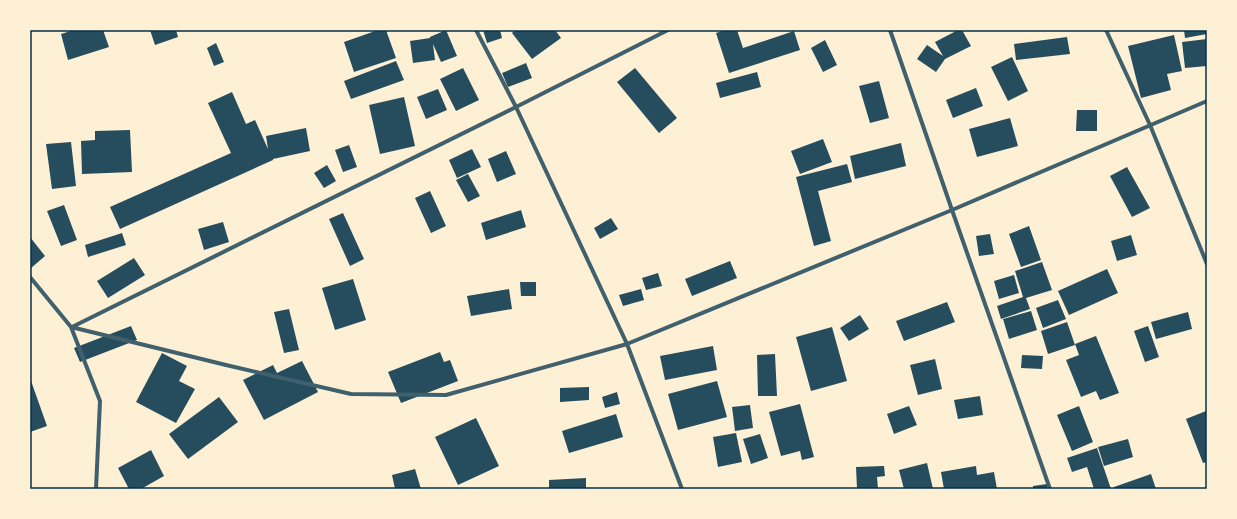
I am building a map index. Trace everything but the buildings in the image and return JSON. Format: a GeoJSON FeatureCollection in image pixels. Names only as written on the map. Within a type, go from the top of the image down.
{"type":"FeatureCollection","features":[{"type":"Feature","properties":{"kind":"street"},"geometry":{"type":"LineString","coordinates":[[476,30],[516,107],[627,344],[682,489]]}},
{"type":"Feature","properties":{"kind":"street"},"geometry":{"type":"LineString","coordinates":[[71,327],[516,107],[668,30]]}},
{"type":"Feature","properties":{"kind":"street"},"geometry":{"type":"LineString","coordinates":[[890,30],[1050,489]]}},
{"type":"Feature","properties":{"kind":"street"},"geometry":{"type":"LineString","coordinates":[[1106,30],[1150,125],[1207,264]]}},
{"type":"Feature","properties":{"kind":"street"},"geometry":{"type":"LineString","coordinates":[[71,327],[351,394],[446,395],[627,344],[952,210],[1207,101]]}},
{"type":"Feature","properties":{"kind":"street"},"geometry":{"type":"LineString","coordinates":[[30,277],[71,327],[100,401],[96,489]]}}]}
